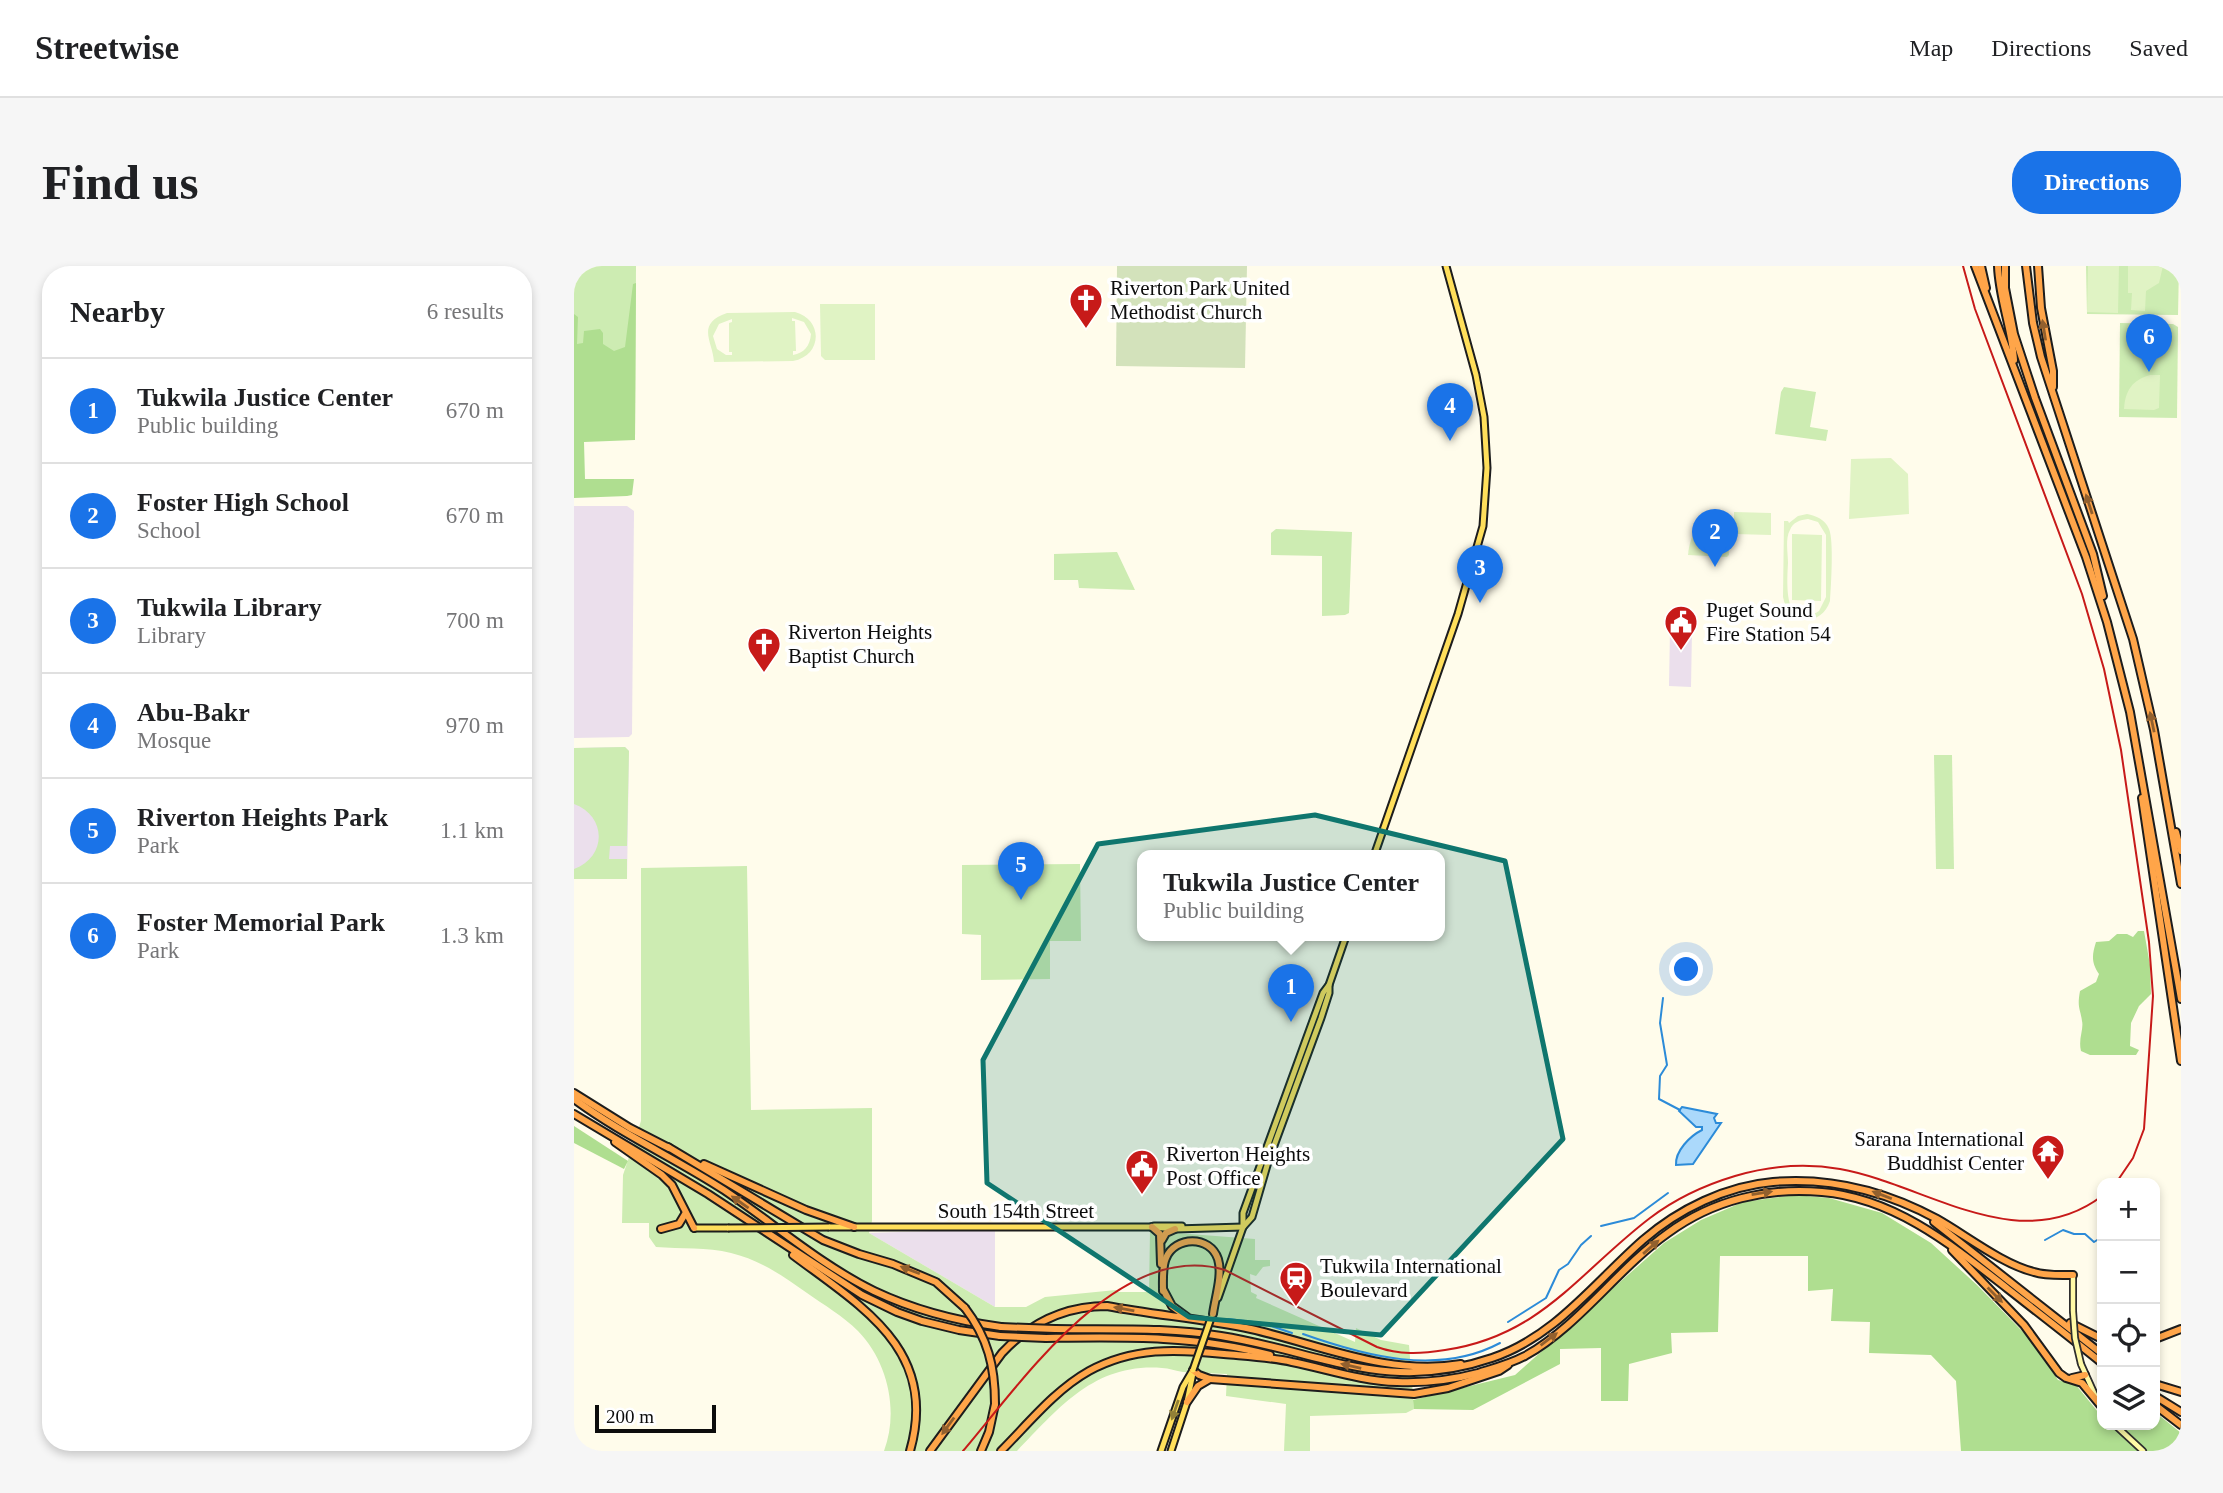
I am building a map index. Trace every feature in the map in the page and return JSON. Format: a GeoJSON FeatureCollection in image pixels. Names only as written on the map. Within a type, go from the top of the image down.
{"type":"FeatureCollection","features":[{"type":"Feature","properties":{"kind":"highway"},"geometry":{"type":"LineString","coordinates":[[1975,266],[2086,557],[2107,622]]}},
{"type":"Feature","properties":{"kind":"highway"},"geometry":{"type":"LineString","coordinates":[[1981,266],[1992,310]]}},
{"type":"Feature","properties":{"kind":"highway"},"geometry":{"type":"LineString","coordinates":[[1998,266],[2004,312],[2013,346],[2014,366]]}},
{"type":"Feature","properties":{"kind":"highway"},"geometry":{"type":"LineString","coordinates":[[2004,266],[2014,334],[2093,554],[2130,712],[2181,999]]}},
{"type":"Feature","properties":{"kind":"highway"},"geometry":{"type":"LineString","coordinates":[[2025,266],[2036,338],[2133,639],[2181,851]]}},
{"type":"Feature","properties":{"kind":"highway"},"geometry":{"type":"LineString","coordinates":[[2038,266],[2040,308],[2053,371],[2053,393]]}},
{"type":"Feature","properties":{"kind":"highway"},"geometry":{"type":"LineString","coordinates":[[2140,765],[2143,812],[2181,1061]]}},
{"type":"Feature","properties":{"kind":"highway"},"geometry":{"type":"LineString","coordinates":[[2165,789],[2181,884]]}},
{"type":"Feature","properties":{"kind":"highway"},"geometry":{"type":"LineString","coordinates":[[2173,1008],[2181,1041]]}},
{"type":"Feature","properties":{"kind":"highway"},"geometry":{"type":"LineString","coordinates":[[574,1096],[668,1147],[806,1210],[854,1227]]}},
{"type":"Feature","properties":{"kind":"highway"},"geometry":{"type":"LineString","coordinates":[[574,1096],[612,1125],[724,1190],[847,1276],[906,1305],[938,1315],[1001,1327],[1198,1333],[1242,1340],[1347,1366],[1389,1373],[1462,1368],[1491,1359],[1537,1336],[1658,1229],[1693,1206],[1724,1192],[1769,1182],[1798,1180],[1837,1182],[1883,1194],[2019,1267],[2044,1274],[2073,1275]]}},
{"type":"Feature","properties":{"kind":"highway"},"geometry":{"type":"LineString","coordinates":[[576,1116],[662,1175],[680,1196],[694,1228]]}},
{"type":"Feature","properties":{"kind":"highway"},"geometry":{"type":"LineString","coordinates":[[576,1116],[662,1166],[862,1295],[897,1312],[959,1330],[1000,1336],[1163,1337],[1206,1341],[1242,1347],[1351,1376],[1398,1382],[1458,1378],[1512,1362]]}},
{"type":"Feature","properties":{"kind":"highway"},"geometry":{"type":"LineString","coordinates":[[668,1147],[823,1240],[902,1267],[936,1282],[965,1308],[976,1322],[990,1351],[995,1380],[995,1404],[989,1432],[981,1451]]}},
{"type":"Feature","properties":{"kind":"highway"},"geometry":{"type":"LineString","coordinates":[[1193,1370],[1210,1379],[1414,1394],[1468,1382],[1499,1371],[1544,1344],[1669,1232],[1726,1202],[1769,1192],[1823,1192],[1867,1201],[1919,1223],[2097,1358]]}},
{"type":"Feature","properties":{"kind":"highway"},"geometry":{"type":"LineString","coordinates":[[661,1229],[679,1224],[685,1212]]}},
{"type":"Feature","properties":{"kind":"highway"},"geometry":{"type":"LineString","coordinates":[[1924,1214],[2097,1350]]}},
{"type":"Feature","properties":{"kind":"highway"},"geometry":{"type":"LineString","coordinates":[[750,1222],[862,1307],[890,1334],[909,1368],[914,1389],[917,1407],[910,1451]]}},
{"type":"Feature","properties":{"kind":"highway"},"geometry":{"type":"LineString","coordinates":[[1152,1227],[1159,1231],[1161,1241],[1163,1290],[1172,1306],[1192,1320]]}},
{"type":"Feature","properties":{"kind":"highway"},"geometry":{"type":"LineString","coordinates":[[1161,1241],[1166,1233],[1175,1229]]}},
{"type":"Feature","properties":{"kind":"highway"},"geometry":{"type":"LineString","coordinates":[[1163,1290],[1164,1263],[1171,1250],[1189,1241],[1204,1243],[1215,1254],[1219,1266],[1213,1314]]}},
{"type":"Feature","properties":{"kind":"highway"},"geometry":{"type":"LineString","coordinates":[[1949,1245],[1957,1257],[2024,1325],[2059,1373],[2082,1383],[2097,1401]]}},
{"type":"Feature","properties":{"kind":"highway"},"geometry":{"type":"LineString","coordinates":[[1989,1264],[2080,1330],[2097,1337]]}},
{"type":"Feature","properties":{"kind":"highway"},"geometry":{"type":"LineString","coordinates":[[930,1451],[1002,1353],[1043,1319],[1073,1309],[1107,1306],[1272,1334],[1385,1364],[1431,1367],[1491,1359]]}},
{"type":"Feature","properties":{"kind":"highway"},"geometry":{"type":"LineString","coordinates":[[2160,1337],[2181,1329]]}},
{"type":"Feature","properties":{"kind":"highway"},"geometry":{"type":"LineString","coordinates":[[1001,1451],[1066,1388],[1111,1361],[1141,1352],[1181,1350],[1292,1362]]}},
{"type":"Feature","properties":{"kind":"highway"},"geometry":{"type":"LineString","coordinates":[[2067,1378],[2085,1375]]}},
{"type":"Feature","properties":{"kind":"highway"},"geometry":{"type":"LineString","coordinates":[[1187,1402],[1198,1387],[1210,1379]]}},
{"type":"Feature","properties":{"kind":"highway"},"geometry":{"type":"LineString","coordinates":[[2160,1386],[2181,1392]]}},
{"type":"Feature","properties":{"kind":"highway"},"geometry":{"type":"LineString","coordinates":[[2160,1399],[2181,1412]]}},
{"type":"Feature","properties":{"kind":"highway"},"geometry":{"type":"LineString","coordinates":[[1006,1451],[1044,1408]]}},
{"type":"Feature","properties":{"kind":"highway"},"geometry":{"type":"LineString","coordinates":[[2160,1409],[2181,1425]]}},
{"type":"Feature","properties":{"kind":"main road"},"geometry":{"type":"LineString","coordinates":[[1376,850],[1458,614],[1476,557],[1486,502],[1484,417],[1476,375],[1446,266]]}},
{"type":"Feature","properties":{"kind":"main road"},"geometry":{"type":"LineString","coordinates":[[1171,1451],[1187,1402],[1193,1370],[1243,1227],[1252,1217],[1285,1106],[1323,1010],[1344,941]]}},
{"type":"Feature","properties":{"kind":"main road","name":"South 154th Street"},"geometry":{"type":"LineString","coordinates":[[694,1228],[854,1227],[872,1224],[1175,1229],[1243,1227]]}},
{"type":"Feature","properties":{"kind":"main road","name":"South 154th Street"},"geometry":{"type":"LineString","coordinates":[[1152,1227],[1177,1224],[1185,1227]]}},
{"type":"Feature","properties":{"kind":"main road"},"geometry":{"type":"LineString","coordinates":[[2073,1275],[2075,1338],[2085,1375],[2097,1398]]}},
{"type":"Feature","properties":{"kind":"main road"},"geometry":{"type":"LineString","coordinates":[[1161,1451],[1183,1387],[1193,1370]]}},
{"type":"Feature","properties":{"kind":"main road"},"geometry":{"type":"LineString","coordinates":[[2120,1430],[2143,1451]]}},
{"type":"Feature","properties":{"kind":"highlighted area"},"geometry":{"type":"Polygon","coordinates":[[[1315,815],[1505,861],[1563,1139],[1381,1335],[1189,1317],[987,1183],[983,1060],[1098,844],[1315,815]]]}},
{"type":"Feature","properties":{"kind":"shaded area"},"geometry":{"type":"Polygon","coordinates":[[[574,506],[627,506],[634,511],[632,734],[629,737],[574,738],[574,506]]]}},
{"type":"Feature","properties":{"kind":"shaded area"},"geometry":{"type":"Polygon","coordinates":[[[1670,630],[1692,631],[1691,687],[1669,686],[1670,630]]]}},
{"type":"Feature","properties":{"kind":"shaded area"},"geometry":{"type":"Polygon","coordinates":[[[625,747],[629,751],[627,879],[574,879],[574,748],[625,747]]]}},
{"type":"Feature","properties":{"kind":"shaded area"},"geometry":{"type":"Polygon","coordinates":[[[930,1231],[995,1231],[995,1307],[869,1233],[930,1231]]]}},
{"type":"Feature","properties":{"kind":"green space"},"geometry":{"type":"Polygon","coordinates":[[[574,266],[636,266],[635,440],[574,382],[574,266]]]}},
{"type":"Feature","properties":{"kind":"green space"},"geometry":{"type":"Polygon","coordinates":[[[1117,266],[1247,266],[1245,368],[1116,366],[1117,266]]]}},
{"type":"Feature","properties":{"kind":"green space"},"geometry":{"type":"Polygon","coordinates":[[[2086,266],[2179,266],[2178,315],[2087,314],[2086,266]]]}},
{"type":"Feature","properties":{"kind":"green space"},"geometry":{"type":"Polygon","coordinates":[[[2088,266],[2119,266],[2118,313],[2087,312],[2088,266]]]}},
{"type":"Feature","properties":{"kind":"green space"},"geometry":{"type":"Polygon","coordinates":[[[2128,266],[2163,266],[2159,283],[2146,291],[2145,311],[2131,310],[2132,293],[2128,293],[2128,266]]]}},
{"type":"Feature","properties":{"kind":"green space"},"geometry":{"type":"Polygon","coordinates":[[[636,283],[635,440],[584,442],[585,479],[634,479],[632,495],[574,498],[574,314],[578,317],[577,344],[583,343],[584,331],[600,329],[603,333],[603,344],[614,351],[625,347],[633,284],[636,283]]]}},
{"type":"Feature","properties":{"kind":"green space"},"geometry":{"type":"Polygon","coordinates":[[[820,304],[875,304],[875,360],[825,360],[821,356],[820,304]]]}},
{"type":"Feature","properties":{"kind":"green space"},"geometry":{"type":"Polygon","coordinates":[[[795,312],[811,322],[815,330],[814,345],[803,358],[793,361],[714,362],[709,328],[717,317],[727,313],[795,312]],[[792,318],[792,321],[795,321],[796,351],[793,351],[793,355],[806,348],[811,334],[804,322],[792,318]],[[732,319],[719,324],[713,336],[717,349],[726,355],[732,355],[732,352],[729,352],[729,323],[732,319]]]}},
{"type":"Feature","properties":{"kind":"green space"},"geometry":{"type":"Polygon","coordinates":[[[2120,323],[2173,324],[2178,327],[2177,418],[2119,417],[2120,323]]]}},
{"type":"Feature","properties":{"kind":"green space"},"geometry":{"type":"Polygon","coordinates":[[[2150,375],[2160,375],[2159,408],[2124,409],[2131,387],[2138,380],[2150,375]]]}},
{"type":"Feature","properties":{"kind":"green space"},"geometry":{"type":"Polygon","coordinates":[[[1784,387],[1816,392],[1810,427],[1828,430],[1826,441],[1775,434],[1784,387]]]}},
{"type":"Feature","properties":{"kind":"green space"},"geometry":{"type":"Polygon","coordinates":[[[1891,458],[1908,474],[1909,514],[1849,519],[1851,459],[1891,458]]]}},
{"type":"Feature","properties":{"kind":"green space"},"geometry":{"type":"Polygon","coordinates":[[[1734,512],[1771,513],[1771,535],[1734,534],[1734,512]]]}},
{"type":"Feature","properties":{"kind":"green space"},"geometry":{"type":"Polygon","coordinates":[[[1807,514],[1820,518],[1831,535],[1830,601],[1820,616],[1805,620],[1791,613],[1783,597],[1784,521],[1789,523],[1798,516],[1807,514]],[[1808,519],[1797,522],[1791,527],[1788,537],[1788,593],[1793,611],[1799,616],[1807,617],[1819,611],[1826,597],[1826,535],[1818,522],[1808,519]]]}},
{"type":"Feature","properties":{"kind":"green space"},"geometry":{"type":"Polygon","coordinates":[[[1718,515],[1726,515],[1729,555],[1688,555],[1696,530],[1705,521],[1718,515]]]}},
{"type":"Feature","properties":{"kind":"green space"},"geometry":{"type":"Polygon","coordinates":[[[1276,529],[1352,532],[1349,613],[1322,616],[1322,556],[1271,555],[1271,533],[1276,529]]]}},
{"type":"Feature","properties":{"kind":"green space"},"geometry":{"type":"Polygon","coordinates":[[[1792,534],[1822,535],[1821,601],[1792,600],[1792,534]]]}},
{"type":"Feature","properties":{"kind":"green space"},"geometry":{"type":"Polygon","coordinates":[[[1117,552],[1135,590],[1079,588],[1078,580],[1054,580],[1054,554],[1117,552]]]}},
{"type":"Feature","properties":{"kind":"green space"},"geometry":{"type":"Polygon","coordinates":[[[625,747],[629,751],[627,846],[610,846],[609,859],[627,859],[627,879],[574,879],[574,869],[593,855],[599,836],[593,818],[574,804],[574,748],[625,747]]]}},
{"type":"Feature","properties":{"kind":"green space"},"geometry":{"type":"Polygon","coordinates":[[[1934,755],[1952,755],[1954,869],[1936,869],[1934,755]]]}},
{"type":"Feature","properties":{"kind":"green space"},"geometry":{"type":"Polygon","coordinates":[[[1080,864],[1081,941],[1050,941],[1050,979],[981,980],[981,935],[962,934],[962,865],[1080,864]]]}},
{"type":"Feature","properties":{"kind":"green space"},"geometry":{"type":"Polygon","coordinates":[[[747,866],[751,1110],[872,1108],[872,1221],[869,1233],[995,1307],[1026,1307],[1045,1297],[1116,1290],[1149,1292],[1150,1231],[1255,1239],[1255,1260],[1270,1260],[1270,1266],[1263,1267],[1256,1276],[1250,1274],[1251,1292],[1257,1295],[1256,1298],[1355,1342],[1356,1328],[1381,1340],[1409,1345],[1414,1409],[1406,1413],[1310,1416],[1310,1451],[1284,1451],[1286,1404],[1226,1396],[1227,1374],[1138,1368],[1097,1381],[1080,1392],[1048,1419],[1017,1451],[884,1451],[890,1420],[888,1388],[877,1357],[858,1331],[789,1281],[752,1260],[713,1250],[656,1247],[649,1237],[649,1223],[622,1223],[623,1175],[641,1121],[641,868],[747,866]]]}},
{"type":"Feature","properties":{"kind":"green space"},"geometry":{"type":"Polygon","coordinates":[[[2138,931],[2144,931],[2150,965],[2151,994],[2139,1006],[2131,1023],[2130,1046],[2139,1050],[2136,1055],[2090,1055],[2081,1051],[2079,1001],[2080,991],[2096,982],[2099,974],[2093,958],[2096,942],[2109,941],[2117,934],[2133,937],[2138,931]]]}},
{"type":"Feature","properties":{"kind":"green space"},"geometry":{"type":"Polygon","coordinates":[[[574,1126],[628,1161],[624,1169],[574,1143],[574,1126]]]}},
{"type":"Feature","properties":{"kind":"green space"},"geometry":{"type":"Polygon","coordinates":[[[1795,1195],[1829,1198],[1882,1213],[1931,1243],[1977,1285],[2026,1335],[2058,1380],[2076,1385],[2097,1411],[2097,1430],[2160,1430],[2160,1416],[2181,1433],[2181,1451],[1961,1451],[1956,1381],[1931,1355],[1869,1353],[1870,1322],[1831,1321],[1833,1289],[1808,1291],[1808,1256],[1720,1256],[1718,1332],[1671,1333],[1672,1353],[1629,1364],[1628,1401],[1601,1401],[1601,1348],[1560,1349],[1560,1364],[1473,1410],[1414,1409],[1413,1400],[1515,1375],[1664,1243],[1701,1220],[1743,1202],[1795,1195]]]}},
{"type":"Feature","properties":{"kind":"water"},"geometry":{"type":"Polygon","coordinates":[[[1682,1107],[1717,1114],[1714,1118],[1716,1123],[1721,1123],[1693,1164],[1676,1165],[1684,1144],[1702,1130],[1702,1127],[1696,1127],[1679,1111],[1682,1107]]]}},
{"type":"Feature","properties":{"kind":"waterway"},"geometry":{"type":"LineString","coordinates":[[1663,998],[1660,1023],[1667,1065],[1660,1076],[1659,1099],[1680,1110]]}},
{"type":"Feature","properties":{"kind":"waterway"},"geometry":{"type":"LineString","coordinates":[[1601,1226],[1634,1218],[1668,1193]]}},
{"type":"Feature","properties":{"kind":"waterway"},"geometry":{"type":"LineString","coordinates":[[2045,1240],[2063,1230],[2085,1234],[2094,1242],[2097,1240]]}},
{"type":"Feature","properties":{"kind":"waterway"},"geometry":{"type":"LineString","coordinates":[[1508,1322],[1546,1298],[1559,1270],[1568,1264],[1591,1236]]}},
{"type":"Feature","properties":{"kind":"waterway"},"geometry":{"type":"LineString","coordinates":[[1228,1319],[1262,1323],[1292,1333]]}},
{"type":"Feature","properties":{"kind":"waterway"},"geometry":{"type":"LineString","coordinates":[[1303,1334],[1351,1349],[1401,1359],[1452,1359],[1500,1343]]}},
{"type":"Feature","properties":{"kind":"tram line"},"geometry":{"type":"LineString","coordinates":[[1963,266],[1975,309],[2082,594],[2104,669],[2121,750],[2149,942],[2153,996],[2144,1129],[2133,1158],[2119,1178]]}},
{"type":"Feature","properties":{"kind":"tram line"},"geometry":{"type":"LineString","coordinates":[[963,1451],[1044,1355],[1076,1323],[1111,1295],[1148,1275],[1186,1266],[1225,1270],[1385,1350],[1402,1353],[1427,1352],[1478,1343],[1508,1331],[1557,1299],[1660,1211],[1702,1188],[1748,1173],[1800,1166],[1840,1169],[1872,1177],[1972,1212],[2005,1219],[2038,1220],[2070,1214],[2097,1199]]}},
{"type":"Feature","properties":{"kind":"place","name":"Riverton Park United Methodist Church"},"geometry":{"type":"Point","coordinates":[1086,330]}},
{"type":"Feature","properties":{"kind":"place","name":"Foster Memorial Park"},"geometry":{"type":"Point","coordinates":[2149,372]}},
{"type":"Feature","properties":{"kind":"place","name":"Abu-Bakr"},"geometry":{"type":"Point","coordinates":[1450,441]}},
{"type":"Feature","properties":{"kind":"place","name":"Foster High School"},"geometry":{"type":"Point","coordinates":[1715,567]}},
{"type":"Feature","properties":{"kind":"place","name":"Tukwila Library"},"geometry":{"type":"Point","coordinates":[1480,603]}},
{"type":"Feature","properties":{"kind":"place","name":"Puget Sound Fire Station 54"},"geometry":{"type":"Point","coordinates":[1681,652]}},
{"type":"Feature","properties":{"kind":"place","name":"Riverton Heights Baptist Church"},"geometry":{"type":"Point","coordinates":[764,674]}},
{"type":"Feature","properties":{"kind":"place","name":"Riverton Heights Park"},"geometry":{"type":"Point","coordinates":[1021,900]}},
{"type":"Feature","properties":{"kind":"place","name":"Tukwila Justice Center"},"geometry":{"type":"Point","coordinates":[1291,1022]}},
{"type":"Feature","properties":{"kind":"place","name":"Sarana International Buddhist Center"},"geometry":{"type":"Point","coordinates":[2048,1181]}},
{"type":"Feature","properties":{"kind":"place","name":"Riverton Heights Post Office"},"geometry":{"type":"Point","coordinates":[1142,1196]}},
{"type":"Feature","properties":{"kind":"place","name":"Tukwila International Boulevard"},"geometry":{"type":"Point","coordinates":[1296,1308]}}]}
